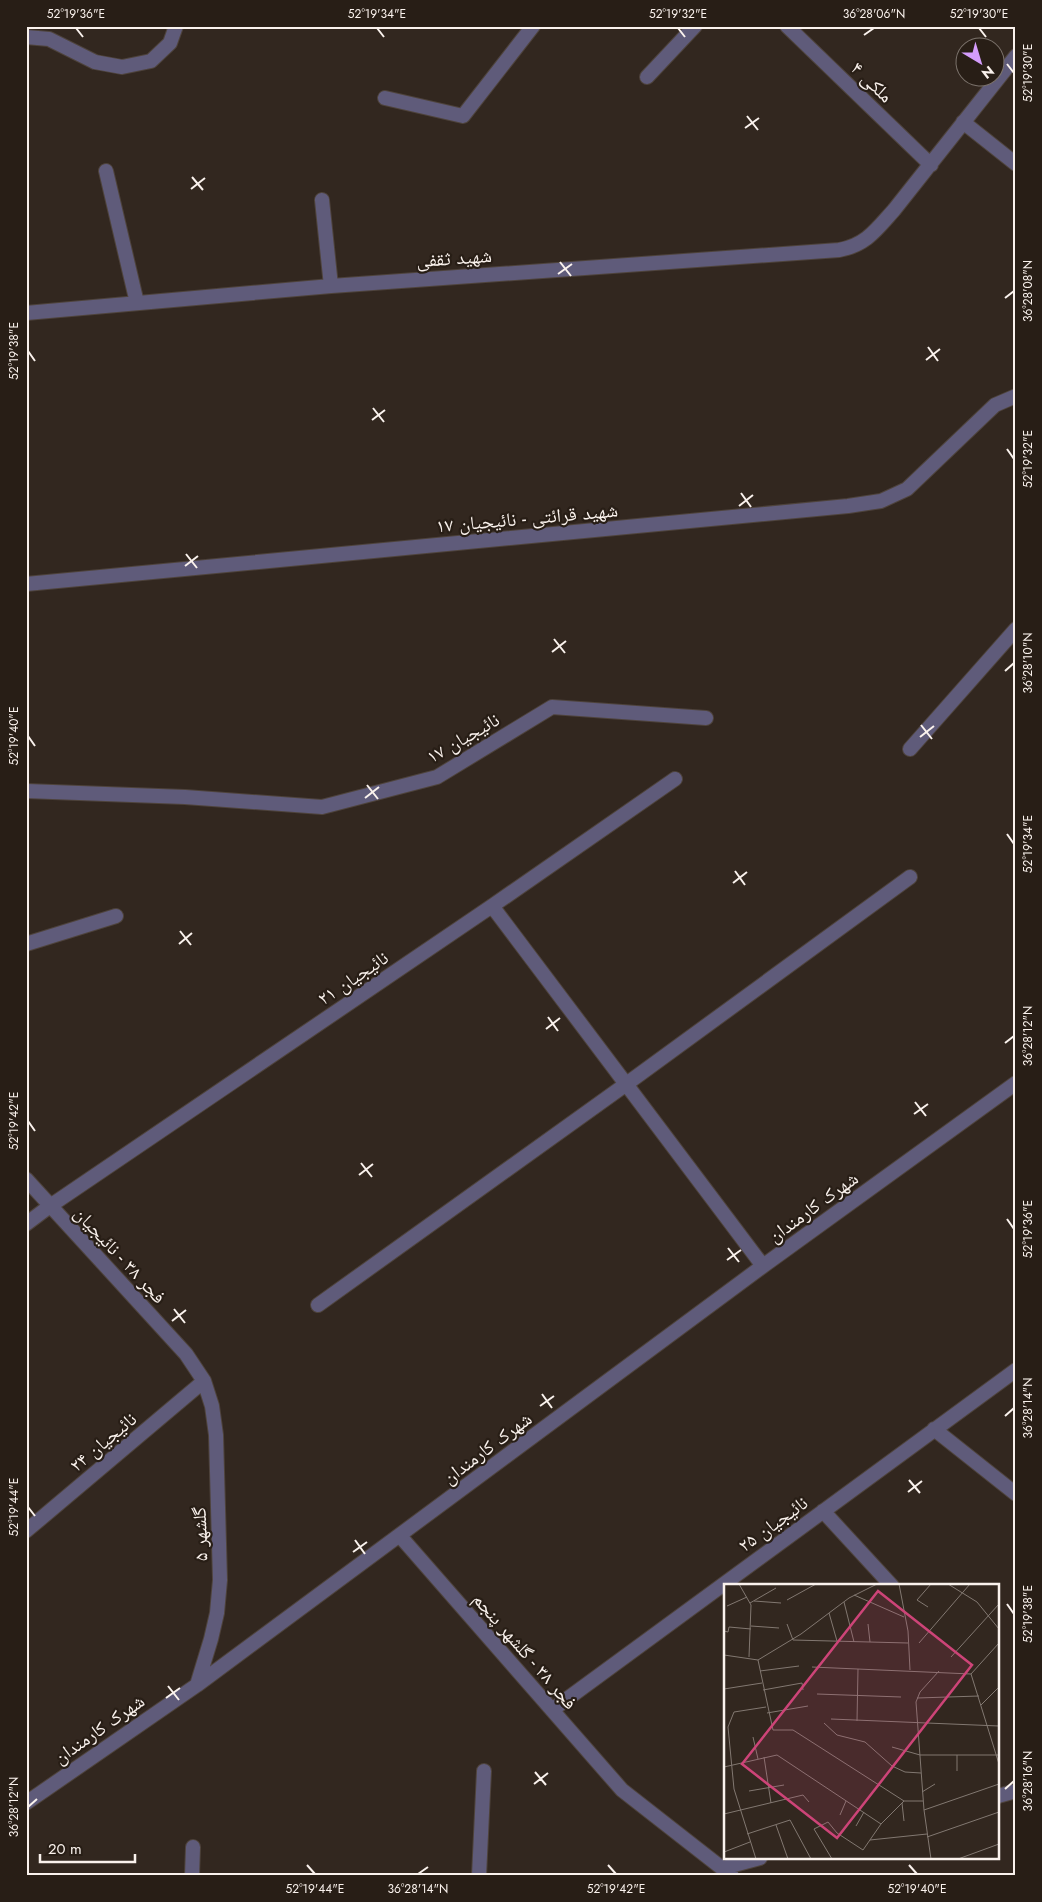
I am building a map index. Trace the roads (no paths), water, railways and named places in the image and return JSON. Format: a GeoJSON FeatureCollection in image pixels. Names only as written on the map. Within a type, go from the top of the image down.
{"type":"FeatureCollection","features":[{"type":"Feature","properties":{"kind":"street"},"geometry":{"type":"LineString","coordinates":[[26,37],[49,40],[95,62],[122,67],[151,61],[170,43],[176,26]]}},
{"type":"Feature","properties":{"kind":"street"},"geometry":{"type":"LineString","coordinates":[[385,98],[463,116],[533,26]]}},
{"type":"Feature","properties":{"kind":"street"},"geometry":{"type":"LineString","coordinates":[[647,77],[695,26]]}},
{"type":"Feature","properties":{"kind":"street","name":"ملکی ۴"},"geometry":{"type":"LineString","coordinates":[[787,26],[931,165]]}},
{"type":"Feature","properties":{"kind":"street","name":"شهید ثقفی"},"geometry":{"type":"LineString","coordinates":[[26,313],[332,286],[838,250],[854,247],[878,228],[931,165],[1016,56]]}},
{"type":"Feature","properties":{"kind":"street"},"geometry":{"type":"LineString","coordinates":[[963,122],[1016,164]]}},
{"type":"Feature","properties":{"kind":"street"},"geometry":{"type":"LineString","coordinates":[[106,171],[137,303]]}},
{"type":"Feature","properties":{"kind":"street"},"geometry":{"type":"LineString","coordinates":[[322,200],[332,286]]}},
{"type":"Feature","properties":{"kind":"street","name":"شهید قرائتی - نائیجیان ۱۷"},"geometry":{"type":"LineString","coordinates":[[26,584],[838,507],[881,501],[907,489],[995,405],[1016,396]]}},
{"type":"Feature","properties":{"kind":"street"},"geometry":{"type":"LineString","coordinates":[[910,749],[1016,630]]}},
{"type":"Feature","properties":{"kind":"street","name":"نائیجیان ۱۷"},"geometry":{"type":"LineString","coordinates":[[26,791],[185,797],[322,807],[437,777],[552,707],[706,718]]}},
{"type":"Feature","properties":{"kind":"street","name":"نائیجیان ۲۱"},"geometry":{"type":"LineString","coordinates":[[26,1224],[675,779]]}},
{"type":"Feature","properties":{"kind":"street"},"geometry":{"type":"LineString","coordinates":[[318,1305],[625,1085],[910,877]]}},
{"type":"Feature","properties":{"kind":"street"},"geometry":{"type":"LineString","coordinates":[[492,906],[763,1266]]}},
{"type":"Feature","properties":{"kind":"street"},"geometry":{"type":"LineString","coordinates":[[26,944],[116,916]]}},
{"type":"Feature","properties":{"kind":"street","name":"شهرک کارمندان"},"geometry":{"type":"LineString","coordinates":[[26,1803],[197,1685],[763,1266],[1016,1083]]}},
{"type":"Feature","properties":{"kind":"street","name":"فجر ۳۸ - نائیجیان"},"geometry":{"type":"LineString","coordinates":[[26,1179],[186,1354],[204,1380]]}},
{"type":"Feature","properties":{"kind":"street","name":"نائیجیان ۲۵"},"geometry":{"type":"LineString","coordinates":[[552,1710],[1016,1370]]}},
{"type":"Feature","properties":{"kind":"street","name":"نائیجیان ۲۴"},"geometry":{"type":"LineString","coordinates":[[26,1531],[204,1380]]}},
{"type":"Feature","properties":{"kind":"street","name":"گلشهر ۵"},"geometry":{"type":"LineString","coordinates":[[197,1685],[217,1613],[220,1580],[216,1436],[212,1406],[204,1380]]}},
{"type":"Feature","properties":{"kind":"street"},"geometry":{"type":"LineString","coordinates":[[934,1429],[1016,1494]]}},
{"type":"Feature","properties":{"kind":"street"},"geometry":{"type":"LineString","coordinates":[[823,1511],[890,1584]]}},
{"type":"Feature","properties":{"kind":"street","name":"فجر ۳۸ - گلشهر پنجم"},"geometry":{"type":"LineString","coordinates":[[400,1536],[622,1790],[727,1872]]}},
{"type":"Feature","properties":{"kind":"street"},"geometry":{"type":"LineString","coordinates":[[479,1876],[484,1771]]}},
{"type":"Feature","properties":{"kind":"street"},"geometry":{"type":"LineString","coordinates":[[1000,1795],[1016,1791]]}},
{"type":"Feature","properties":{"kind":"street"},"geometry":{"type":"LineString","coordinates":[[192,1876],[193,1847]]}},
{"type":"Feature","properties":{"kind":"street"},"geometry":{"type":"LineString","coordinates":[[727,1872],[755,1860]]}}]}
